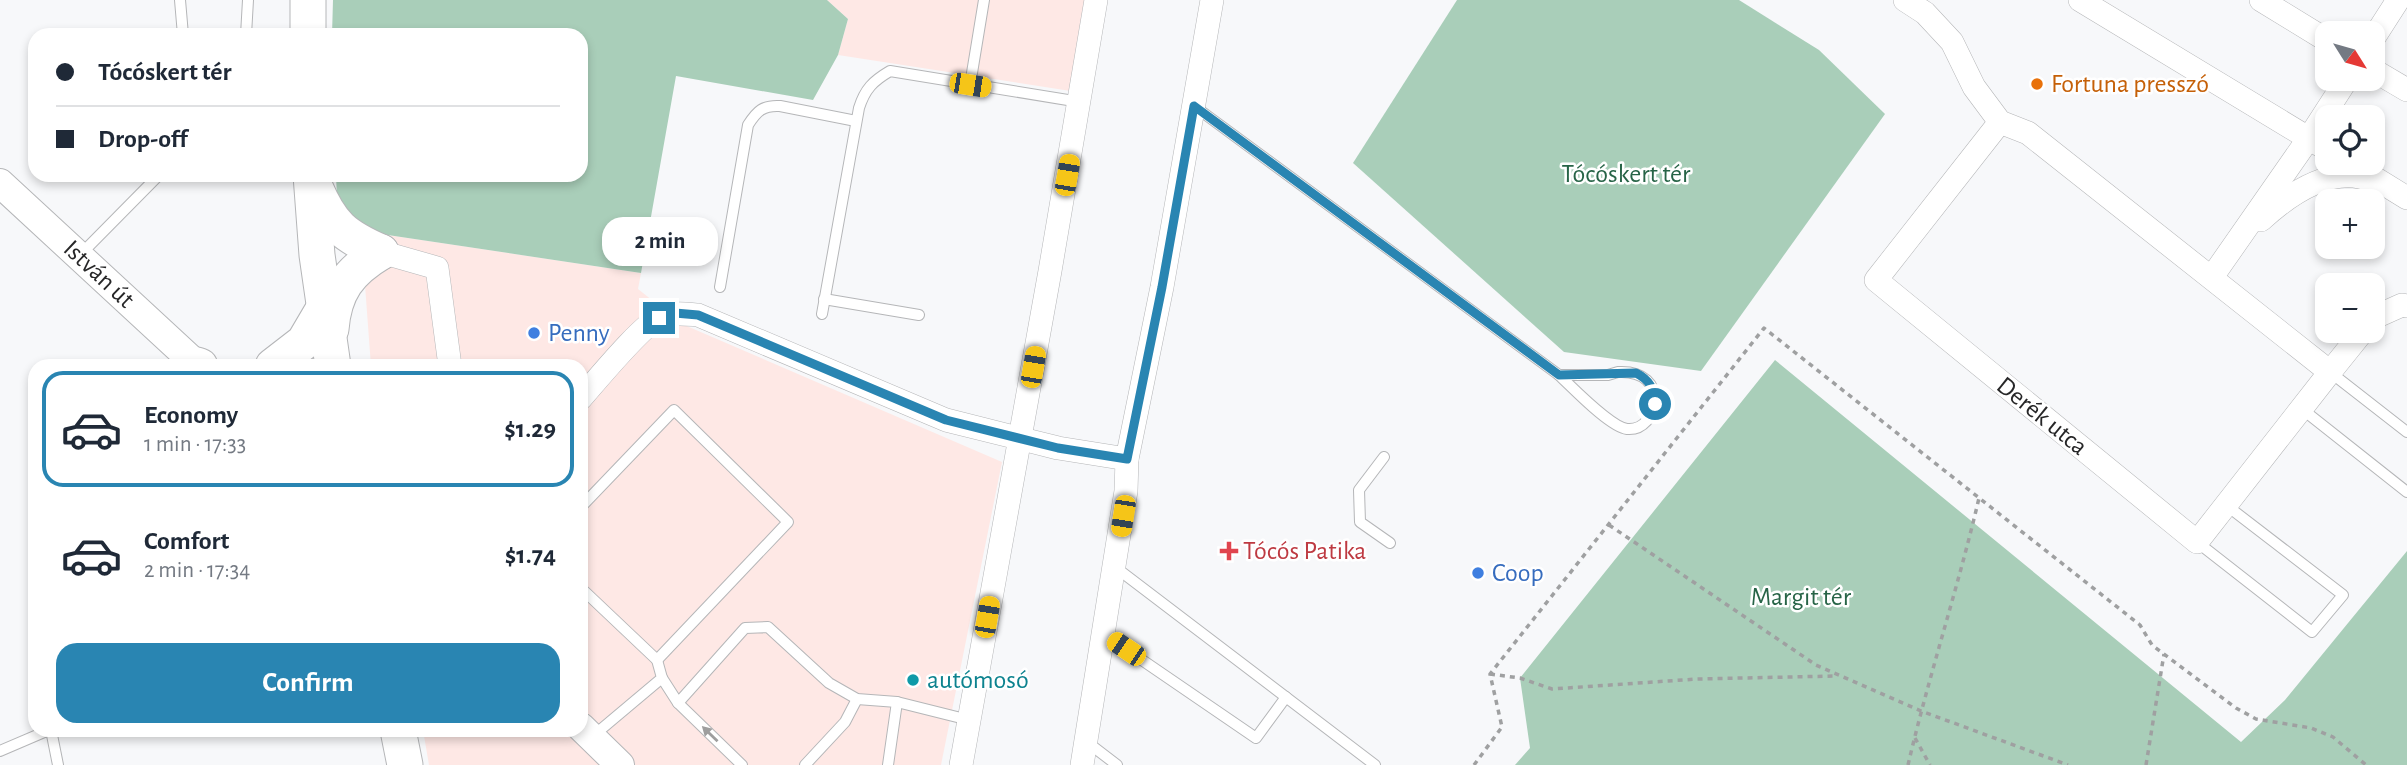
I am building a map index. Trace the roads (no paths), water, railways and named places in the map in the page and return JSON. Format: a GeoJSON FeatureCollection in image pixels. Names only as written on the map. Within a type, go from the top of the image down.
{"type":"FeatureCollection","features":[{"type":"Feature","properties":{"kind":"main road"},"geometry":{"type":"LineString","coordinates":[[307,28],[308,0]]}},
{"type":"Feature","properties":{"kind":"main road"},"geometry":{"type":"LineString","coordinates":[[312,182],[324,308],[332,356]]}},
{"type":"Feature","properties":{"kind":"main road"},"geometry":{"type":"LineString","coordinates":[[313,182],[321,202],[341,230],[381,252]]}},
{"type":"Feature","properties":{"kind":"main road"},"geometry":{"type":"LineString","coordinates":[[332,356],[332,309],[340,291],[353,271],[381,252]]}},
{"type":"Feature","properties":{"kind":"main road"},"geometry":{"type":"LineString","coordinates":[[282,359],[304,342],[324,308]]}},
{"type":"Feature","properties":{"kind":"street"},"geometry":{"type":"LineString","coordinates":[[961,765],[1096,0]]}},
{"type":"Feature","properties":{"kind":"street"},"geometry":{"type":"LineString","coordinates":[[1082,765],[1115,567],[1126,491],[1127,459],[1162,287],[1212,0]]}},
{"type":"Feature","properties":{"kind":"street"},"geometry":{"type":"LineString","coordinates":[[1905,0],[1925,13],[1952,42],[1973,87],[2000,122],[2028,133],[2330,372]]}},
{"type":"Feature","properties":{"kind":"street"},"geometry":{"type":"LineString","coordinates":[[2080,0],[2315,142]]}},
{"type":"Feature","properties":{"kind":"street"},"geometry":{"type":"LineString","coordinates":[[2261,0],[2315,33]]}},
{"type":"Feature","properties":{"kind":"street"},"geometry":{"type":"LineString","coordinates":[[2385,21],[2398,0]]}},
{"type":"Feature","properties":{"kind":"street"},"geometry":{"type":"LineString","coordinates":[[2385,76],[2407,90]]}},
{"type":"Feature","properties":{"kind":"street","name":"Derék utca"},"geometry":{"type":"LineString","coordinates":[[2000,122],[1876,280],[2197,542]]}},
{"type":"Feature","properties":{"kind":"street"},"geometry":{"type":"LineString","coordinates":[[2212,277],[2231,249],[2315,148]]}},
{"type":"Feature","properties":{"kind":"street"},"geometry":{"type":"LineString","coordinates":[[2368,175],[2407,198]]}},
{"type":"Feature","properties":{"kind":"street"},"geometry":{"type":"LineString","coordinates":[[2231,249],[2283,202],[2311,186],[2339,177],[2354,176],[2381,183]]}},
{"type":"Feature","properties":{"kind":"street","name":"István út"},"geometry":{"type":"LineString","coordinates":[[0,183],[190,359]]}},
{"type":"Feature","properties":{"kind":"street"},"geometry":{"type":"LineString","coordinates":[[381,252],[437,268],[449,359]]}},
{"type":"Feature","properties":{"kind":"street"},"geometry":{"type":"LineString","coordinates":[[2385,313],[2402,305],[2407,306]]}},
{"type":"Feature","properties":{"kind":"street"},"geometry":{"type":"LineString","coordinates":[[588,390],[645,329],[659,318],[675,313],[698,315],[946,420],[1020,439],[1127,459]]}},
{"type":"Feature","properties":{"kind":"street"},"geometry":{"type":"LineString","coordinates":[[2197,542],[2353,343]]}},
{"type":"Feature","properties":{"kind":"lane"},"geometry":{"type":"LineString","coordinates":[[180,0],[182,28]]}},
{"type":"Feature","properties":{"kind":"lane"},"geometry":{"type":"LineString","coordinates":[[246,28],[248,0]]}},
{"type":"Feature","properties":{"kind":"lane"},"geometry":{"type":"LineString","coordinates":[[970,85],[984,0]]}},
{"type":"Feature","properties":{"kind":"lane"},"geometry":{"type":"LineString","coordinates":[[822,314],[856,121],[863,95],[872,81],[890,71],[1080,102]]}},
{"type":"Feature","properties":{"kind":"lane"},"geometry":{"type":"LineString","coordinates":[[720,287],[748,125],[758,110],[780,106],[856,121]]}},
{"type":"Feature","properties":{"kind":"lane"},"geometry":{"type":"LineString","coordinates":[[1194,106],[1559,375],[1596,410],[1618,426],[1637,428],[1652,414],[1655,394],[1645,377],[1636,373],[1559,375]]}},
{"type":"Feature","properties":{"kind":"lane"},"geometry":{"type":"LineString","coordinates":[[138,196],[147,182]]}},
{"type":"Feature","properties":{"kind":"lane"},"geometry":{"type":"LineString","coordinates":[[79,256],[152,182]]}},
{"type":"Feature","properties":{"kind":"lane"},"geometry":{"type":"LineString","coordinates":[[824,299],[919,315]]}},
{"type":"Feature","properties":{"kind":"lane"},"geometry":{"type":"LineString","coordinates":[[2330,372],[2407,432]]}},
{"type":"Feature","properties":{"kind":"lane"},"geometry":{"type":"LineString","coordinates":[[2302,409],[2407,492]]}},
{"type":"Feature","properties":{"kind":"lane"},"geometry":{"type":"LineString","coordinates":[[588,500],[674,410],[788,522],[657,660]]}},
{"type":"Feature","properties":{"kind":"lane"},"geometry":{"type":"LineString","coordinates":[[1384,457],[1359,490],[1360,522],[1390,542]]}},
{"type":"Feature","properties":{"kind":"lane"},"geometry":{"type":"LineString","coordinates":[[2197,542],[2312,632],[2343,595],[2226,505]]}},
{"type":"Feature","properties":{"kind":"lane"},"geometry":{"type":"LineString","coordinates":[[1115,567],[1376,765]]}},
{"type":"Feature","properties":{"kind":"lane"},"geometry":{"type":"LineString","coordinates":[[588,594],[657,660],[662,678],[678,703],[742,765]]}},
{"type":"Feature","properties":{"kind":"lane"},"geometry":{"type":"LineString","coordinates":[[678,703],[745,628],[768,626],[829,683],[857,699],[897,702],[969,720]]}},
{"type":"Feature","properties":{"kind":"lane"},"geometry":{"type":"LineString","coordinates":[[1104,634],[1256,738],[1286,697]]}},
{"type":"Feature","properties":{"kind":"lane"},"geometry":{"type":"LineString","coordinates":[[599,748],[662,678]]}},
{"type":"Feature","properties":{"kind":"lane"},"geometry":{"type":"LineString","coordinates":[[805,765],[845,722],[857,699]]}},
{"type":"Feature","properties":{"kind":"lane"},"geometry":{"type":"LineString","coordinates":[[888,765],[897,702]]}},
{"type":"Feature","properties":{"kind":"lane"},"geometry":{"type":"LineString","coordinates":[[0,751],[33,737]]}},
{"type":"Feature","properties":{"kind":"lane"},"geometry":{"type":"LineString","coordinates":[[52,737],[58,765]]}},
{"type":"Feature","properties":{"kind":"lane"},"geometry":{"type":"LineString","coordinates":[[1087,742],[1117,765]]}},
{"type":"Feature","properties":{"kind":"place","name":"Fortuna presszó"},"geometry":{"type":"Point","coordinates":[2037,84]}},
{"type":"Feature","properties":{"kind":"place","name":"Penny"},"geometry":{"type":"Point","coordinates":[534,333]}},
{"type":"Feature","properties":{"kind":"place","name":"Tócós Patika"},"geometry":{"type":"Point","coordinates":[1229,551]}},
{"type":"Feature","properties":{"kind":"place","name":"Coop"},"geometry":{"type":"Point","coordinates":[1478,573]}},
{"type":"Feature","properties":{"kind":"place","name":"autómosó"},"geometry":{"type":"Point","coordinates":[913,680]}},
{"type":"Feature","properties":{"kind":"park label","name":"Tócóskert tér"},"geometry":{"type":"Point","coordinates":[1626,174]}},
{"type":"Feature","properties":{"kind":"park label","name":"Margit tér"},"geometry":{"type":"Point","coordinates":[1801,597]}}]}
